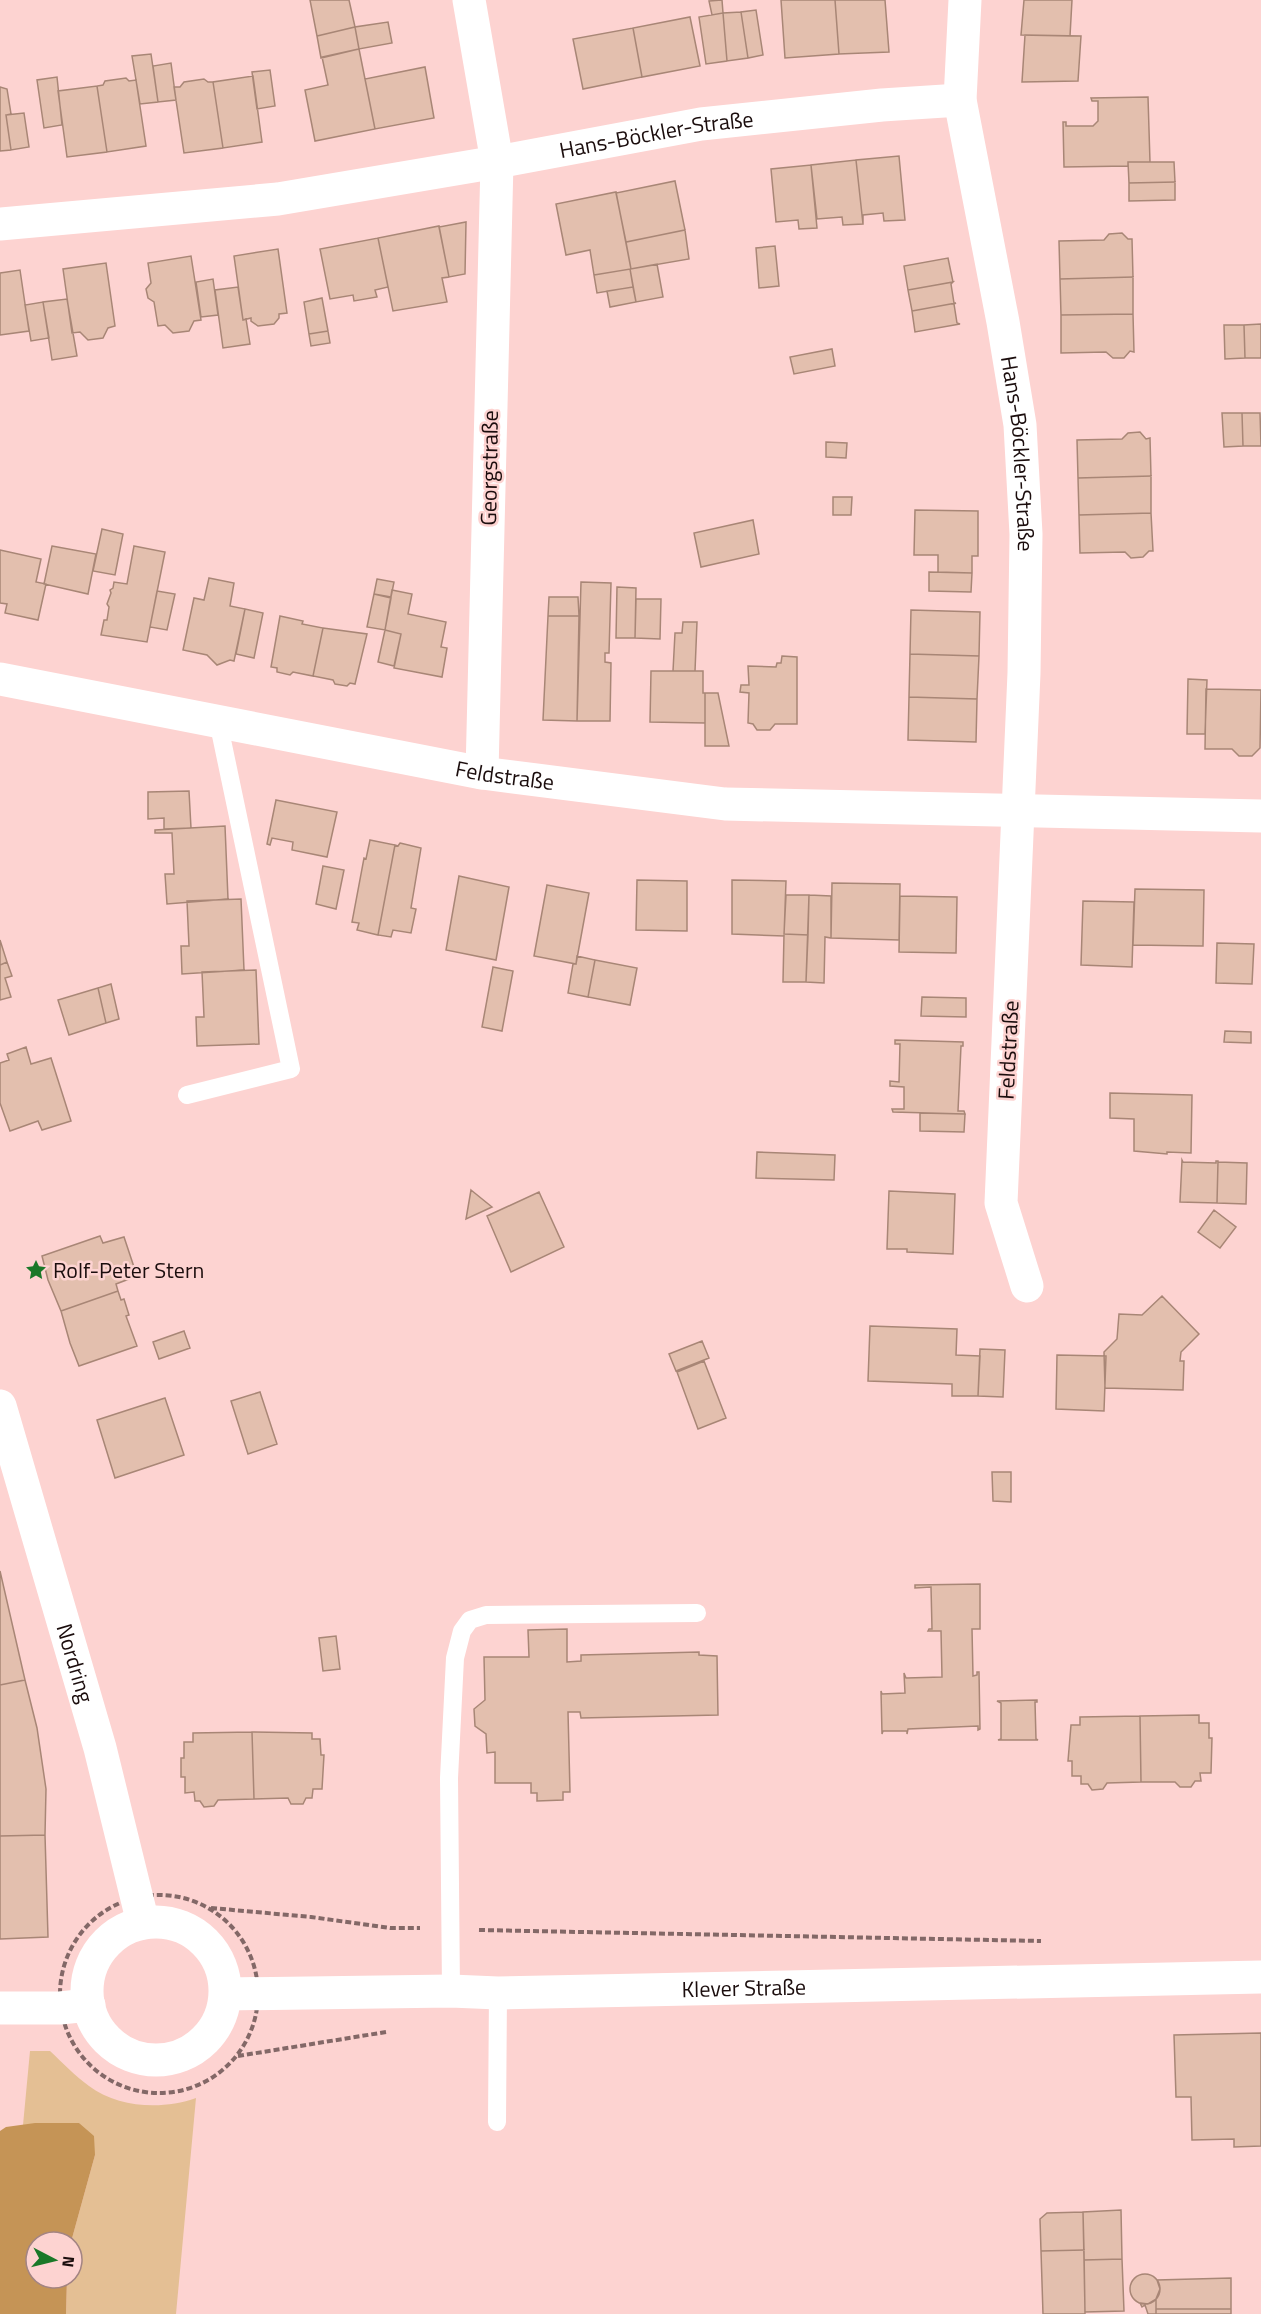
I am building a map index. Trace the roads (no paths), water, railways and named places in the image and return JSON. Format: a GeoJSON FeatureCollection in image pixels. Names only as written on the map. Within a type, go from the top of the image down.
{"type":"FeatureCollection","features":[{"type":"Feature","properties":{"kind":"street","name":"Georgstraße"},"geometry":{"type":"LineString","coordinates":[[469,0],[497,162],[482,773]]}},
{"type":"Feature","properties":{"kind":"street","name":"Hans-Böckler-Straße"},"geometry":{"type":"LineString","coordinates":[[964,0],[960,100],[1003,322],[1020,425],[1026,534],[1019,810]]}},
{"type":"Feature","properties":{"kind":"street","name":"Hans-Böckler-Straße"},"geometry":{"type":"LineString","coordinates":[[497,162],[701,124],[882,105],[960,100]]}},
{"type":"Feature","properties":{"kind":"street"},"geometry":{"type":"LineString","coordinates":[[0,224],[278,199],[497,162]]}},
{"type":"Feature","properties":{"kind":"street","name":"Feldstraße"},"geometry":{"type":"LineString","coordinates":[[0,679],[482,773],[725,804],[1261,816]]}},
{"type":"Feature","properties":{"kind":"street","name":"Feldstraße"},"geometry":{"type":"LineString","coordinates":[[1019,810],[1001,1203],[1027,1286]]}},
{"type":"Feature","properties":{"kind":"street","name":"Nordring"},"geometry":{"type":"LineString","coordinates":[[0,1406],[100,1748],[139,1910]]}},
{"type":"Feature","properties":{"kind":"street"},"geometry":{"type":"LineString","coordinates":[[0,2008],[74,2007],[97,2027],[112,2045],[133,2056],[154,2060],[175,2058],[195,2049],[210,2034],[222,2015],[241,1993],[223,1973],[215,1954],[201,1938],[184,1927],[164,1922],[139,1910],[122,1930],[105,1944],[93,1962],[87,1984],[74,2007]]}},
{"type":"Feature","properties":{"kind":"street","name":"Klever Straße"},"geometry":{"type":"LineString","coordinates":[[241,1993],[451,1991],[498,1993],[1261,1977]]}},
{"type":"Feature","properties":{"kind":"lane"},"geometry":{"type":"LineString","coordinates":[[187,1095],[291,1069],[218,721]]}},
{"type":"Feature","properties":{"kind":"lane"},"geometry":{"type":"LineString","coordinates":[[451,1991],[449,1778],[455,1658],[462,1631],[470,1620],[486,1615],[697,1613]]}},
{"type":"Feature","properties":{"kind":"lane"},"geometry":{"type":"LineString","coordinates":[[497,2122],[498,1993]]}},
{"type":"Feature","properties":{"kind":"place","name":"Rolf-Peter Stern"},"geometry":{"type":"Point","coordinates":[36,1270]}}]}
